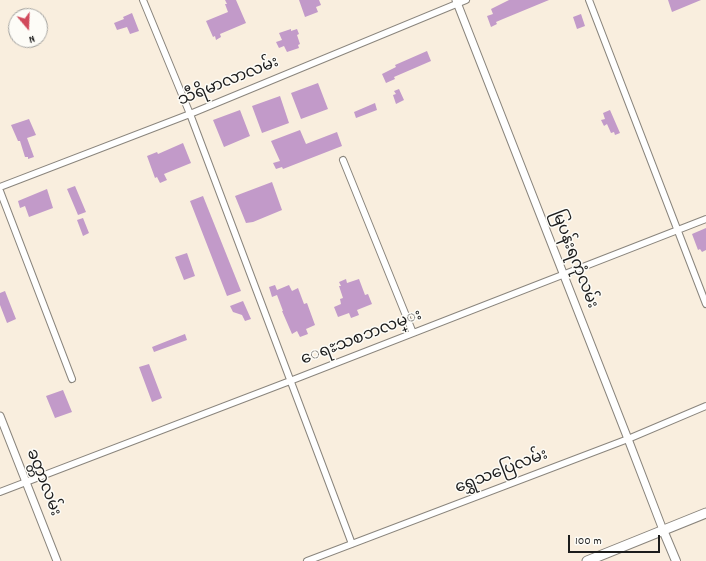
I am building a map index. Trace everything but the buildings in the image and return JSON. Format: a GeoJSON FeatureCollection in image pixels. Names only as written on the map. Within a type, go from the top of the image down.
{"type":"FeatureCollection","features":[{"type":"Feature","properties":{"kind":"main road"},"geometry":{"type":"LineString","coordinates":[[587,561],[706,513]]}},
{"type":"Feature","properties":{"kind":"main road"},"geometry":{"type":"LineString","coordinates":[[662,530],[676,561]]}},
{"type":"Feature","properties":{"kind":"street"},"geometry":{"type":"LineString","coordinates":[[143,0],[190,114],[352,544]]}},
{"type":"Feature","properties":{"kind":"street","name":"သီရိမာလာလမ်း"},"geometry":{"type":"LineString","coordinates":[[0,187],[190,114],[457,2],[466,0]]}},
{"type":"Feature","properties":{"kind":"street"},"geometry":{"type":"LineString","coordinates":[[589,0],[706,304]]}},
{"type":"Feature","properties":{"kind":"street","name":"မြပန်းရကုံလမ်း"},"geometry":{"type":"LineString","coordinates":[[457,2],[628,439],[662,530]]}},
{"type":"Feature","properties":{"kind":"street"},"geometry":{"type":"LineString","coordinates":[[344,160],[413,333]]}},
{"type":"Feature","properties":{"kind":"street"},"geometry":{"type":"LineString","coordinates":[[0,191],[72,379]]}},
{"type":"Feature","properties":{"kind":"street","name":"ေရႊသစၥာလမ္း"},"geometry":{"type":"LineString","coordinates":[[0,492],[706,219]]}},
{"type":"Feature","properties":{"kind":"street","name":"ရွှေသပြေလမ်း"},"geometry":{"type":"LineString","coordinates":[[307,561],[628,439],[706,406]]}},
{"type":"Feature","properties":{"kind":"street","name":"ခတ္တာလမ်း"},"geometry":{"type":"LineString","coordinates":[[0,416],[57,561]]}}]}
